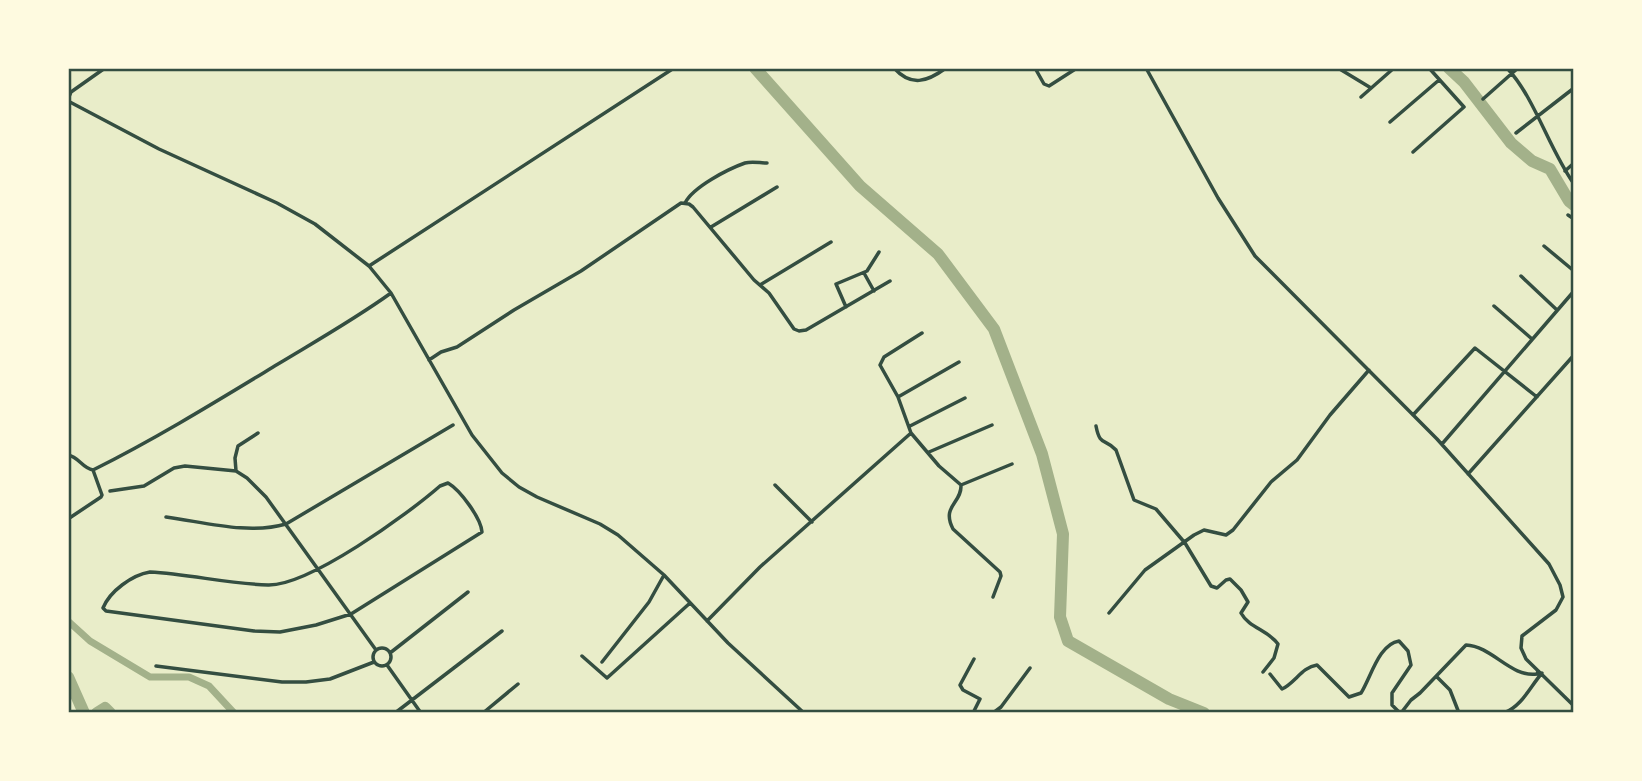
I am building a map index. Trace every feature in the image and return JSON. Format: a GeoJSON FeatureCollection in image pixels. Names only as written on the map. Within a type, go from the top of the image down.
{"type":"FeatureCollection","features":[{"type":"Feature","properties":{"kind":"street"},"geometry":{"type":"LineString","coordinates":[[105,68],[71,92],[68,100],[159,149],[277,202],[314,224],[369,266],[391,293],[472,435],[502,473],[537,498],[600,524],[618,535],[664,575],[707,621],[804,713]]}},
{"type":"Feature","properties":{"kind":"street"},"geometry":{"type":"LineString","coordinates":[[369,266],[674,68]]}},
{"type":"Feature","properties":{"kind":"street"},"geometry":{"type":"LineString","coordinates":[[894,68],[906,79],[917,82],[933,78],[946,68]]}},
{"type":"Feature","properties":{"kind":"street"},"geometry":{"type":"LineString","coordinates":[[1035,68],[1044,84],[1049,86],[1077,68]]}},
{"type":"Feature","properties":{"kind":"street"},"geometry":{"type":"LineString","coordinates":[[1146,68],[1218,198],[1255,256],[1442,444],[1549,564],[1560,584],[1563,597],[1556,610],[1522,636],[1521,648],[1526,659],[1574,707],[1570,713]]}},
{"type":"Feature","properties":{"kind":"street"},"geometry":{"type":"LineString","coordinates":[[1338,68],[1371,88]]}},
{"type":"Feature","properties":{"kind":"street"},"geometry":{"type":"LineString","coordinates":[[1361,97],[1394,68]]}},
{"type":"Feature","properties":{"kind":"street"},"geometry":{"type":"LineString","coordinates":[[1413,152],[1464,107],[1429,68]]}},
{"type":"Feature","properties":{"kind":"street"},"geometry":{"type":"LineString","coordinates":[[1507,68],[1574,184]]}},
{"type":"Feature","properties":{"kind":"street"},"geometry":{"type":"LineString","coordinates":[[1483,99],[1518,68]]}},
{"type":"Feature","properties":{"kind":"street"},"geometry":{"type":"LineString","coordinates":[[1390,122],[1440,80]]}},
{"type":"Feature","properties":{"kind":"street"},"geometry":{"type":"LineString","coordinates":[[1516,133],[1574,88]]}},
{"type":"Feature","properties":{"kind":"street"},"geometry":{"type":"LineString","coordinates":[[429,360],[441,352],[457,347],[581,271],[685,203],[689,195],[708,182],[745,163],[767,163]]}},
{"type":"Feature","properties":{"kind":"street"},"geometry":{"type":"LineString","coordinates":[[1565,171],[1574,163]]}},
{"type":"Feature","properties":{"kind":"street"},"geometry":{"type":"LineString","coordinates":[[711,227],[777,187]]}},
{"type":"Feature","properties":{"kind":"street"},"geometry":{"type":"LineString","coordinates":[[685,203],[693,207],[711,227],[799,331],[806,330],[891,281]]}},
{"type":"Feature","properties":{"kind":"street"},"geometry":{"type":"LineString","coordinates":[[1568,215],[1574,219]]}},
{"type":"Feature","properties":{"kind":"street"},"geometry":{"type":"LineString","coordinates":[[760,285],[831,242]]}},
{"type":"Feature","properties":{"kind":"street"},"geometry":{"type":"LineString","coordinates":[[1544,246],[1574,271]]}},
{"type":"Feature","properties":{"kind":"street"},"geometry":{"type":"LineString","coordinates":[[846,307],[836,284],[864,273],[879,252]]}},
{"type":"Feature","properties":{"kind":"street"},"geometry":{"type":"LineString","coordinates":[[864,273],[873,291]]}},
{"type":"Feature","properties":{"kind":"street"},"geometry":{"type":"LineString","coordinates":[[1521,276],[1557,310]]}},
{"type":"Feature","properties":{"kind":"street"},"geometry":{"type":"LineString","coordinates":[[1442,444],[1574,290]]}},
{"type":"Feature","properties":{"kind":"street"},"geometry":{"type":"LineString","coordinates":[[68,455],[76,457],[86,468],[93,470],[158,437],[320,338],[351,322],[391,293]]}},
{"type":"Feature","properties":{"kind":"street"},"geometry":{"type":"LineString","coordinates":[[1494,306],[1532,339]]}},
{"type":"Feature","properties":{"kind":"street"},"geometry":{"type":"LineString","coordinates":[[922,333],[884,357],[880,362],[881,369],[898,397],[911,433],[939,466],[961,485]]}},
{"type":"Feature","properties":{"kind":"street"},"geometry":{"type":"LineString","coordinates":[[1413,415],[1475,348],[1537,397]]}},
{"type":"Feature","properties":{"kind":"street"},"geometry":{"type":"LineString","coordinates":[[1468,474],[1574,355]]}},
{"type":"Feature","properties":{"kind":"street"},"geometry":{"type":"LineString","coordinates":[[898,397],[959,362]]}},
{"type":"Feature","properties":{"kind":"street"},"geometry":{"type":"LineString","coordinates":[[1109,613],[1144,570],[1204,530],[1226,535],[1233,530],[1271,482],[1297,460],[1330,415],[1369,370]]}},
{"type":"Feature","properties":{"kind":"street"},"geometry":{"type":"LineString","coordinates":[[910,426],[965,398]]}},
{"type":"Feature","properties":{"kind":"street"},"geometry":{"type":"LineString","coordinates":[[166,517],[251,529],[286,524],[453,425]]}},
{"type":"Feature","properties":{"kind":"street"},"geometry":{"type":"LineString","coordinates":[[929,453],[992,425]]}},
{"type":"Feature","properties":{"kind":"street"},"geometry":{"type":"LineString","coordinates":[[1096,426],[1099,439],[1103,443],[1111,444],[1116,450],[1134,500],[1156,509],[1185,543],[1211,586],[1217,588],[1228,579],[1234,582],[1248,602],[1241,613],[1242,616],[1276,641],[1274,658],[1264,672]]}},
{"type":"Feature","properties":{"kind":"street"},"geometry":{"type":"LineString","coordinates":[[236,471],[238,446],[258,433]]}},
{"type":"Feature","properties":{"kind":"street"},"geometry":{"type":"LineString","coordinates":[[707,621],[760,567],[911,433]]}},
{"type":"Feature","properties":{"kind":"street"},"geometry":{"type":"LineString","coordinates":[[961,485],[1012,464]]}},
{"type":"Feature","properties":{"kind":"street"},"geometry":{"type":"LineString","coordinates":[[110,491],[144,486],[180,466],[236,471],[266,497],[376,650]]}},
{"type":"Feature","properties":{"kind":"street"},"geometry":{"type":"LineString","coordinates":[[68,519],[101,497],[93,470]]}},
{"type":"Feature","properties":{"kind":"street"},"geometry":{"type":"LineString","coordinates":[[448,484],[459,492],[481,525],[480,535],[438,558],[351,614],[316,625],[279,632],[106,611],[103,608],[109,598],[139,574],[165,573],[277,584],[319,569],[387,527],[440,486],[448,484]]}},
{"type":"Feature","properties":{"kind":"street"},"geometry":{"type":"LineString","coordinates":[[775,485],[813,522]]}},
{"type":"Feature","properties":{"kind":"street"},"geometry":{"type":"LineString","coordinates":[[961,485],[949,511],[949,520],[953,529],[1000,572],[993,597]]}},
{"type":"Feature","properties":{"kind":"street"},"geometry":{"type":"LineString","coordinates":[[601,662],[649,602],[664,575]]}},
{"type":"Feature","properties":{"kind":"street"},"geometry":{"type":"LineString","coordinates":[[390,653],[468,592]]}},
{"type":"Feature","properties":{"kind":"street"},"geometry":{"type":"LineString","coordinates":[[582,656],[607,678],[690,603]]}},
{"type":"Feature","properties":{"kind":"street"},"geometry":{"type":"LineString","coordinates":[[396,713],[502,631]]}},
{"type":"Feature","properties":{"kind":"street"},"geometry":{"type":"LineString","coordinates":[[1270,674],[1282,689],[1290,685],[1308,667],[1317,665],[1349,697],[1355,697],[1361,693],[1385,649],[1391,643],[1399,641],[1411,659],[1411,665],[1392,693],[1392,705],[1400,713],[1466,645],[1477,646],[1525,675],[1537,674],[1540,671]]}},
{"type":"Feature","properties":{"kind":"street"},"geometry":{"type":"LineString","coordinates":[[387,665],[378,666],[373,655],[376,650],[382,648],[390,653]]}},
{"type":"Feature","properties":{"kind":"street"},"geometry":{"type":"LineString","coordinates":[[387,665],[391,658],[390,653]]}},
{"type":"Feature","properties":{"kind":"street"},"geometry":{"type":"LineString","coordinates":[[972,713],[980,699],[963,690],[960,685],[974,659]]}},
{"type":"Feature","properties":{"kind":"street"},"geometry":{"type":"LineString","coordinates":[[156,666],[282,682],[306,682],[330,679],[374,662]]}},
{"type":"Feature","properties":{"kind":"street"},"geometry":{"type":"LineString","coordinates":[[387,665],[421,713]]}},
{"type":"Feature","properties":{"kind":"street"},"geometry":{"type":"LineString","coordinates":[[993,713],[1001,707],[1030,668]]}},
{"type":"Feature","properties":{"kind":"street"},"geometry":{"type":"LineString","coordinates":[[1504,713],[1519,705],[1540,671]]}},
{"type":"Feature","properties":{"kind":"street"},"geometry":{"type":"LineString","coordinates":[[1437,676],[1450,690],[1459,713]]}},
{"type":"Feature","properties":{"kind":"street"},"geometry":{"type":"LineString","coordinates":[[484,713],[518,684]]}},
{"type":"Feature","properties":{"kind":"waterway"},"geometry":{"type":"LineString","coordinates":[[755,68],[860,186],[938,254],[994,329],[1042,454],[1063,534],[1060,617],[1068,641],[1169,699],[1204,713]]}},
{"type":"Feature","properties":{"kind":"waterway"},"geometry":{"type":"LineString","coordinates":[[1449,68],[1464,82],[1511,143],[1532,161],[1550,169],[1574,205]]}},
{"type":"Feature","properties":{"kind":"waterway"},"geometry":{"type":"LineString","coordinates":[[68,621],[90,641],[150,677],[189,677],[209,686],[234,713]]}},
{"type":"Feature","properties":{"kind":"waterway"},"geometry":{"type":"LineString","coordinates":[[68,677],[84,713]]}},
{"type":"Feature","properties":{"kind":"waterway"},"geometry":{"type":"LineString","coordinates":[[97,713],[105,708],[110,713]]}}]}
